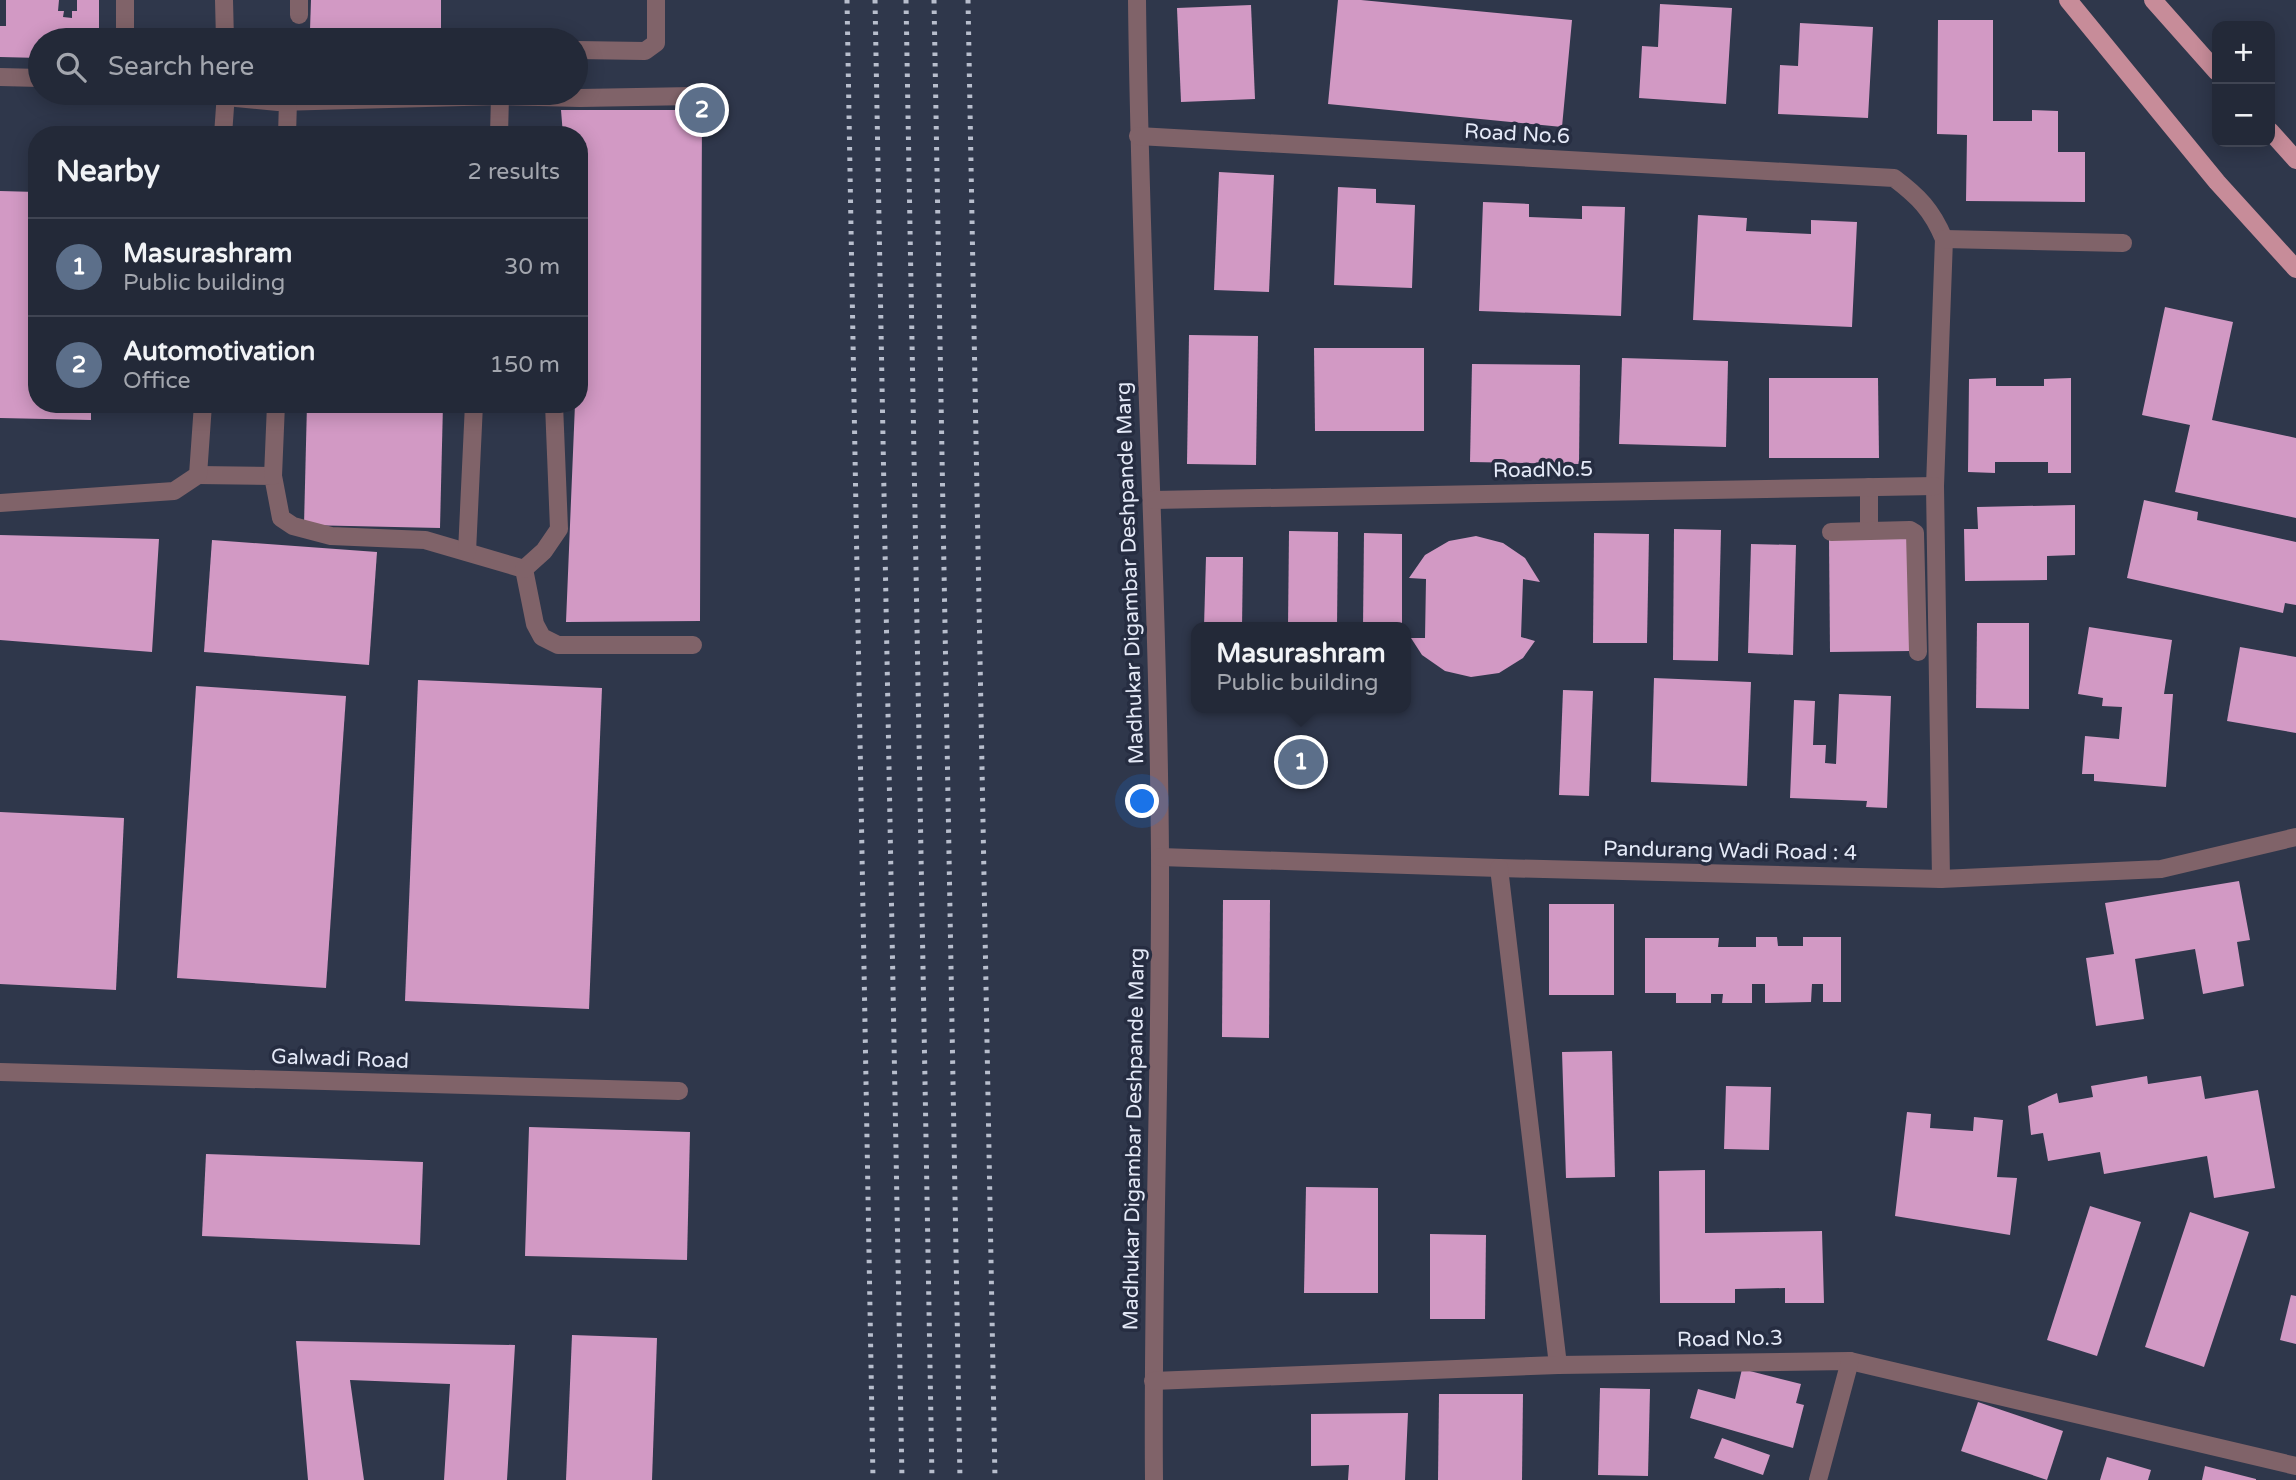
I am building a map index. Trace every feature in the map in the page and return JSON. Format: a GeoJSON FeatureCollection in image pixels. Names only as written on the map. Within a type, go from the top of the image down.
{"type":"FeatureCollection","features":[{"type":"Feature","properties":{"kind":"main road"},"geometry":{"type":"LineString","coordinates":[[2068,0],[2217,182],[2296,269]]}},
{"type":"Feature","properties":{"kind":"main road"},"geometry":{"type":"LineString","coordinates":[[2153,0],[2212,66]]}},
{"type":"Feature","properties":{"kind":"main road"},"geometry":{"type":"LineString","coordinates":[[2275,137],[2296,160]]}},
{"type":"Feature","properties":{"kind":"street"},"geometry":{"type":"LineString","coordinates":[[125,0],[125,28]]}},
{"type":"Feature","properties":{"kind":"street"},"geometry":{"type":"LineString","coordinates":[[224,0],[225,28]]}},
{"type":"Feature","properties":{"kind":"street"},"geometry":{"type":"LineString","coordinates":[[588,50],[645,51],[656,43],[656,0]]}},
{"type":"Feature","properties":{"kind":"street","name":"Madhukar Digambar Deshpande Marg"},"geometry":{"type":"LineString","coordinates":[[1137,0],[1138,136],[1153,499],[1160,857],[1154,1480]]}},
{"type":"Feature","properties":{"kind":"street"},"geometry":{"type":"LineString","coordinates":[[0,77],[28,78]]}},
{"type":"Feature","properties":{"kind":"street"},"geometry":{"type":"LineString","coordinates":[[588,98],[694,96]]}},
{"type":"Feature","properties":{"kind":"street"},"geometry":{"type":"LineString","coordinates":[[224,126],[225,105]]}},
{"type":"Feature","properties":{"kind":"street"},"geometry":{"type":"LineString","coordinates":[[287,126],[288,105]]}},
{"type":"Feature","properties":{"kind":"street"},"geometry":{"type":"LineString","coordinates":[[499,126],[500,105]]}},
{"type":"Feature","properties":{"kind":"street","name":"Road No.6"},"geometry":{"type":"LineString","coordinates":[[1138,136],[1894,178],[1917,195],[1936,219],[1944,239]]}},
{"type":"Feature","properties":{"kind":"street"},"geometry":{"type":"LineString","coordinates":[[1941,879],[1934,486],[1944,239],[2123,243]]}},
{"type":"Feature","properties":{"kind":"street"},"geometry":{"type":"LineString","coordinates":[[198,475],[202,413]]}},
{"type":"Feature","properties":{"kind":"street"},"geometry":{"type":"LineString","coordinates":[[276,413],[273,476],[281,519],[293,526],[331,536],[425,540],[524,569]]}},
{"type":"Feature","properties":{"kind":"street"},"geometry":{"type":"LineString","coordinates":[[467,552],[474,413]]}},
{"type":"Feature","properties":{"kind":"street"},"geometry":{"type":"LineString","coordinates":[[524,569],[544,551],[559,529],[554,413]]}},
{"type":"Feature","properties":{"kind":"street"},"geometry":{"type":"LineString","coordinates":[[0,503],[174,491],[198,475],[273,476]]}},
{"type":"Feature","properties":{"kind":"street","name":"RoadNo.5"},"geometry":{"type":"LineString","coordinates":[[1153,499],[1934,486]]}},
{"type":"Feature","properties":{"kind":"street"},"geometry":{"type":"LineString","coordinates":[[1869,487],[1869,531]]}},
{"type":"Feature","properties":{"kind":"street"},"geometry":{"type":"LineString","coordinates":[[1831,532],[1910,530],[1916,536],[1918,652]]}},
{"type":"Feature","properties":{"kind":"street"},"geometry":{"type":"LineString","coordinates":[[524,569],[532,611],[542,638],[558,645],[693,645]]}},
{"type":"Feature","properties":{"kind":"street","name":"Pandurang Wadi Road : 4"},"geometry":{"type":"LineString","coordinates":[[1160,857],[1499,869],[1941,879],[2161,869],[2296,837]]}},
{"type":"Feature","properties":{"kind":"street"},"geometry":{"type":"LineString","coordinates":[[1499,869],[1558,1364]]}},
{"type":"Feature","properties":{"kind":"street","name":"Galwadi Road"},"geometry":{"type":"LineString","coordinates":[[0,1072],[679,1091]]}},
{"type":"Feature","properties":{"kind":"street"},"geometry":{"type":"LineString","coordinates":[[1818,1480],[1850,1360]]}},
{"type":"Feature","properties":{"kind":"street","name":"Road No.3"},"geometry":{"type":"LineString","coordinates":[[1153,1381],[1558,1364],[1850,1360],[2296,1466]]}},
{"type":"Feature","properties":{"kind":"building"},"geometry":{"type":"Polygon","coordinates":[[[6,0],[59,0],[58,11],[64,11],[63,17],[72,18],[72,11],[77,11],[77,0],[99,0],[99,28],[28,28],[28,58],[0,57],[0,26],[6,26],[6,0]]]}},
{"type":"Feature","properties":{"kind":"building"},"geometry":{"type":"Polygon","coordinates":[[[311,0],[441,0],[441,28],[310,28],[311,0]]]}},
{"type":"Feature","properties":{"kind":"building"},"geometry":{"type":"Polygon","coordinates":[[[1338,0],[1572,20],[1562,127],[1328,104],[1338,0]]]}},
{"type":"Feature","properties":{"kind":"building"},"geometry":{"type":"Polygon","coordinates":[[[1660,4],[1732,8],[1726,104],[1639,98],[1642,46],[1658,47],[1660,4]]]}},
{"type":"Feature","properties":{"kind":"building"},"geometry":{"type":"Polygon","coordinates":[[[1251,5],[1255,99],[1181,102],[1177,8],[1251,5]]]}},
{"type":"Feature","properties":{"kind":"building"},"geometry":{"type":"Polygon","coordinates":[[[1938,20],[1993,20],[1993,121],[2032,121],[2032,110],[2058,111],[2058,152],[2085,152],[2085,202],[1966,201],[1967,135],[1937,134],[1938,20]]]}},
{"type":"Feature","properties":{"kind":"building"},"geometry":{"type":"Polygon","coordinates":[[[1800,23],[1873,27],[1868,118],[1778,114],[1780,65],[1798,66],[1800,23]]]}},
{"type":"Feature","properties":{"kind":"building"},"geometry":{"type":"Polygon","coordinates":[[[561,110],[702,110],[700,621],[566,622],[575,413],[588,413],[588,126],[562,126],[561,110]]]}},
{"type":"Feature","properties":{"kind":"building"},"geometry":{"type":"Polygon","coordinates":[[[1219,172],[1274,175],[1269,292],[1214,290],[1219,172]]]}},
{"type":"Feature","properties":{"kind":"building"},"geometry":{"type":"Polygon","coordinates":[[[1338,187],[1376,189],[1376,203],[1415,205],[1412,288],[1334,285],[1338,187]]]}},
{"type":"Feature","properties":{"kind":"building"},"geometry":{"type":"Polygon","coordinates":[[[0,191],[28,192],[28,413],[91,413],[91,420],[0,418],[0,191]]]}},
{"type":"Feature","properties":{"kind":"building"},"geometry":{"type":"Polygon","coordinates":[[[1483,202],[1529,204],[1529,217],[1582,219],[1582,206],[1625,207],[1621,316],[1479,311],[1483,202]]]}},
{"type":"Feature","properties":{"kind":"building"},"geometry":{"type":"Polygon","coordinates":[[[1698,215],[1747,218],[1746,231],[1811,234],[1811,220],[1857,222],[1852,327],[1693,320],[1698,215]]]}},
{"type":"Feature","properties":{"kind":"building"},"geometry":{"type":"Polygon","coordinates":[[[2165,307],[2233,322],[2212,420],[2296,438],[2296,518],[2175,492],[2190,425],[2142,415],[2165,307]]]}},
{"type":"Feature","properties":{"kind":"building"},"geometry":{"type":"Polygon","coordinates":[[[1189,335],[1258,336],[1256,465],[1187,464],[1189,335]]]}},
{"type":"Feature","properties":{"kind":"building"},"geometry":{"type":"Polygon","coordinates":[[[1314,348],[1424,348],[1424,431],[1315,431],[1314,348]]]}},
{"type":"Feature","properties":{"kind":"building"},"geometry":{"type":"Polygon","coordinates":[[[1622,358],[1728,361],[1726,447],[1619,444],[1622,358]]]}},
{"type":"Feature","properties":{"kind":"building"},"geometry":{"type":"Polygon","coordinates":[[[1472,364],[1580,365],[1579,464],[1470,462],[1472,364]]]}},
{"type":"Feature","properties":{"kind":"building"},"geometry":{"type":"Polygon","coordinates":[[[1769,378],[1878,378],[1879,458],[1769,458],[1769,378]]]}},
{"type":"Feature","properties":{"kind":"building"},"geometry":{"type":"Polygon","coordinates":[[[1996,378],[1996,386],[2044,386],[2044,379],[2071,378],[2071,473],[2048,473],[2048,462],[1995,462],[1995,473],[1968,472],[1969,379],[1996,378]]]}},
{"type":"Feature","properties":{"kind":"building"},"geometry":{"type":"Polygon","coordinates":[[[307,413],[443,413],[440,528],[304,525],[307,413]]]}},
{"type":"Feature","properties":{"kind":"building"},"geometry":{"type":"Polygon","coordinates":[[[2144,500],[2198,512],[2197,520],[2296,542],[2296,605],[2285,603],[2283,613],[2127,578],[2144,500]]]}},
{"type":"Feature","properties":{"kind":"building"},"geometry":{"type":"Polygon","coordinates":[[[2075,505],[2075,555],[2047,556],[2047,580],[1965,581],[1964,529],[1978,529],[1977,507],[2075,505]]]}},
{"type":"Feature","properties":{"kind":"building"},"geometry":{"type":"Polygon","coordinates":[[[1674,529],[1721,530],[1718,661],[1673,660],[1674,529]]]}},
{"type":"Feature","properties":{"kind":"building"},"geometry":{"type":"Polygon","coordinates":[[[1289,531],[1338,532],[1337,622],[1288,622],[1289,531]]]}},
{"type":"Feature","properties":{"kind":"building"},"geometry":{"type":"Polygon","coordinates":[[[1364,533],[1402,534],[1402,622],[1363,622],[1364,533]]]}},
{"type":"Feature","properties":{"kind":"building"},"geometry":{"type":"Polygon","coordinates":[[[1594,533],[1649,534],[1647,643],[1593,643],[1594,533]]]}},
{"type":"Feature","properties":{"kind":"building"},"geometry":{"type":"Polygon","coordinates":[[[0,535],[159,539],[152,652],[0,640],[0,535]]]}},
{"type":"Feature","properties":{"kind":"building"},"geometry":{"type":"Polygon","coordinates":[[[1476,536],[1503,543],[1525,558],[1540,582],[1523,579],[1521,637],[1535,641],[1523,658],[1499,673],[1471,677],[1445,671],[1422,655],[1411,638],[1425,638],[1426,579],[1409,578],[1425,555],[1449,541],[1476,536]]]}},
{"type":"Feature","properties":{"kind":"building"},"geometry":{"type":"Polygon","coordinates":[[[1910,538],[1911,651],[1830,652],[1829,539],[1910,538]]]}},
{"type":"Feature","properties":{"kind":"building"},"geometry":{"type":"Polygon","coordinates":[[[212,540],[377,552],[369,665],[204,652],[212,540]]]}},
{"type":"Feature","properties":{"kind":"building"},"geometry":{"type":"Polygon","coordinates":[[[1751,544],[1796,545],[1793,655],[1748,653],[1751,544]]]}},
{"type":"Feature","properties":{"kind":"building"},"geometry":{"type":"Polygon","coordinates":[[[1206,557],[1243,557],[1242,622],[1204,622],[1206,557]]]}},
{"type":"Feature","properties":{"kind":"building"},"geometry":{"type":"Polygon","coordinates":[[[1977,623],[2029,623],[2029,709],[1976,708],[1977,623]]]}},
{"type":"Feature","properties":{"kind":"building"},"geometry":{"type":"Polygon","coordinates":[[[2089,627],[2172,640],[2164,694],[2173,694],[2166,787],[2094,781],[2094,774],[2082,774],[2085,736],[2119,739],[2122,707],[2102,706],[2103,698],[2078,694],[2089,627]]]}},
{"type":"Feature","properties":{"kind":"building"},"geometry":{"type":"Polygon","coordinates":[[[2240,647],[2296,657],[2296,733],[2227,721],[2240,647]]]}},
{"type":"Feature","properties":{"kind":"building"},"geometry":{"type":"Polygon","coordinates":[[[1654,678],[1751,682],[1747,786],[1651,782],[1654,678]]]}},
{"type":"Feature","properties":{"kind":"building"},"geometry":{"type":"Polygon","coordinates":[[[418,680],[602,688],[589,1009],[405,1001],[418,680]]]}},
{"type":"Feature","properties":{"kind":"building"},"geometry":{"type":"Polygon","coordinates":[[[196,686],[346,696],[326,988],[177,978],[196,686]]]}},
{"type":"Feature","properties":{"kind":"building"},"geometry":{"type":"Polygon","coordinates":[[[1563,690],[1593,691],[1589,796],[1559,795],[1563,690]]]}},
{"type":"Feature","properties":{"kind":"building"},"geometry":{"type":"Polygon","coordinates":[[[1839,694],[1891,696],[1887,808],[1866,807],[1867,801],[1790,798],[1794,700],[1815,701],[1813,745],[1826,745],[1825,763],[1836,764],[1839,694]]]}},
{"type":"Feature","properties":{"kind":"building"},"geometry":{"type":"Polygon","coordinates":[[[0,812],[124,818],[116,990],[0,984],[0,812]]]}},
{"type":"Feature","properties":{"kind":"building"},"geometry":{"type":"Polygon","coordinates":[[[2239,881],[2250,940],[2237,942],[2244,986],[2203,994],[2195,949],[2135,959],[2144,1019],[2096,1026],[2086,958],[2114,954],[2105,903],[2239,881]]]}},
{"type":"Feature","properties":{"kind":"building"},"geometry":{"type":"Polygon","coordinates":[[[1223,900],[1270,900],[1269,1038],[1222,1037],[1223,900]]]}},
{"type":"Feature","properties":{"kind":"building"},"geometry":{"type":"Polygon","coordinates":[[[1549,904],[1614,904],[1614,995],[1549,995],[1549,904]]]}},
{"type":"Feature","properties":{"kind":"building"},"geometry":{"type":"Polygon","coordinates":[[[1756,937],[1777,937],[1778,946],[1803,946],[1803,937],[1841,937],[1841,1002],[1823,1002],[1823,984],[1812,984],[1811,1002],[1765,1003],[1765,984],[1752,984],[1752,1003],[1722,1003],[1723,994],[1711,994],[1711,1003],[1676,1003],[1676,993],[1645,993],[1645,938],[1719,938],[1718,947],[1756,947],[1756,937]]]}},
{"type":"Feature","properties":{"kind":"building"},"geometry":{"type":"Polygon","coordinates":[[[1612,1051],[1615,1177],[1566,1178],[1562,1052],[1612,1051]]]}},
{"type":"Feature","properties":{"kind":"building"},"geometry":{"type":"Polygon","coordinates":[[[2147,1076],[2148,1084],[2201,1076],[2205,1099],[2258,1090],[2275,1188],[2214,1198],[2207,1156],[2104,1174],[2100,1152],[2048,1161],[2043,1133],[2031,1135],[2028,1106],[2057,1093],[2059,1103],[2093,1097],[2091,1086],[2147,1076]]]}},
{"type":"Feature","properties":{"kind":"building"},"geometry":{"type":"Polygon","coordinates":[[[1726,1086],[1771,1087],[1769,1150],[1724,1149],[1726,1086]]]}},
{"type":"Feature","properties":{"kind":"building"},"geometry":{"type":"Polygon","coordinates":[[[1907,1112],[1931,1114],[1930,1128],[1973,1131],[1974,1117],[2003,1120],[1997,1177],[2017,1178],[2010,1235],[1895,1216],[1907,1112]]]}},
{"type":"Feature","properties":{"kind":"building"},"geometry":{"type":"Polygon","coordinates":[[[529,1127],[690,1132],[687,1260],[525,1256],[529,1127]]]}},
{"type":"Feature","properties":{"kind":"building"},"geometry":{"type":"Polygon","coordinates":[[[206,1154],[423,1162],[420,1245],[202,1236],[206,1154]]]}},
{"type":"Feature","properties":{"kind":"building"},"geometry":{"type":"Polygon","coordinates":[[[1705,1170],[1705,1233],[1822,1231],[1824,1303],[1785,1303],[1785,1288],[1735,1289],[1735,1303],[1660,1303],[1659,1171],[1705,1170]]]}},
{"type":"Feature","properties":{"kind":"building"},"geometry":{"type":"Polygon","coordinates":[[[1306,1187],[1378,1188],[1378,1293],[1304,1293],[1306,1187]]]}},
{"type":"Feature","properties":{"kind":"building"},"geometry":{"type":"Polygon","coordinates":[[[2090,1206],[2141,1222],[2097,1356],[2047,1340],[2090,1206]]]}},
{"type":"Feature","properties":{"kind":"building"},"geometry":{"type":"Polygon","coordinates":[[[2190,1212],[2249,1232],[2204,1367],[2145,1347],[2190,1212]]]}},
{"type":"Feature","properties":{"kind":"building"},"geometry":{"type":"Polygon","coordinates":[[[1430,1234],[1486,1235],[1485,1319],[1430,1319],[1430,1234]]]}},
{"type":"Feature","properties":{"kind":"building"},"geometry":{"type":"Polygon","coordinates":[[[2291,1295],[2296,1296],[2296,1344],[2280,1340],[2291,1295]]]}},
{"type":"Feature","properties":{"kind":"building"},"geometry":{"type":"Polygon","coordinates":[[[572,1335],[657,1338],[652,1480],[566,1480],[572,1335]]]}},
{"type":"Feature","properties":{"kind":"building"},"geometry":{"type":"Polygon","coordinates":[[[296,1341],[515,1345],[507,1480],[444,1480],[450,1384],[350,1380],[364,1480],[308,1480],[296,1341]]]}},
{"type":"Feature","properties":{"kind":"building"},"geometry":{"type":"Polygon","coordinates":[[[1742,1369],[1801,1384],[1796,1403],[1804,1405],[1793,1448],[1690,1418],[1698,1389],[1735,1399],[1742,1369]]]}},
{"type":"Feature","properties":{"kind":"building"},"geometry":{"type":"Polygon","coordinates":[[[1600,1388],[1650,1389],[1648,1476],[1598,1475],[1600,1388]]]}},
{"type":"Feature","properties":{"kind":"building"},"geometry":{"type":"Polygon","coordinates":[[[1439,1394],[1523,1394],[1522,1480],[1438,1480],[1439,1394]]]}},
{"type":"Feature","properties":{"kind":"building"},"geometry":{"type":"Polygon","coordinates":[[[1978,1402],[2063,1431],[2047,1480],[1961,1451],[1978,1402]]]}},
{"type":"Feature","properties":{"kind":"building"},"geometry":{"type":"Polygon","coordinates":[[[1408,1413],[1405,1480],[1348,1480],[1349,1465],[1311,1466],[1311,1414],[1408,1413]]]}},
{"type":"Feature","properties":{"kind":"building"},"geometry":{"type":"Polygon","coordinates":[[[1722,1438],[1770,1455],[1763,1475],[1714,1458],[1722,1438]]]}},
{"type":"Feature","properties":{"kind":"building"},"geometry":{"type":"Polygon","coordinates":[[[2107,1457],[2151,1470],[2148,1480],[2100,1480],[2107,1457]]]}},
{"type":"Feature","properties":{"kind":"building"},"geometry":{"type":"Polygon","coordinates":[[[2205,1466],[2256,1479],[2256,1480],[2202,1480],[2205,1466]]]}},
{"type":"Feature","properties":{"kind":"railway"},"geometry":{"type":"LineString","coordinates":[[847,0],[873,1480]]}},
{"type":"Feature","properties":{"kind":"railway"},"geometry":{"type":"LineString","coordinates":[[875,0],[902,1480]]}},
{"type":"Feature","properties":{"kind":"railway"},"geometry":{"type":"LineString","coordinates":[[906,0],[932,1480]]}},
{"type":"Feature","properties":{"kind":"railway"},"geometry":{"type":"LineString","coordinates":[[934,0],[960,1480]]}},
{"type":"Feature","properties":{"kind":"railway"},"geometry":{"type":"LineString","coordinates":[[968,0],[995,1480]]}},
{"type":"Feature","properties":{"kind":"place","name":"Automotivation"},"geometry":{"type":"Point","coordinates":[702,110]}},
{"type":"Feature","properties":{"kind":"place","name":"Masurashram"},"geometry":{"type":"Point","coordinates":[1301,762]}}]}
